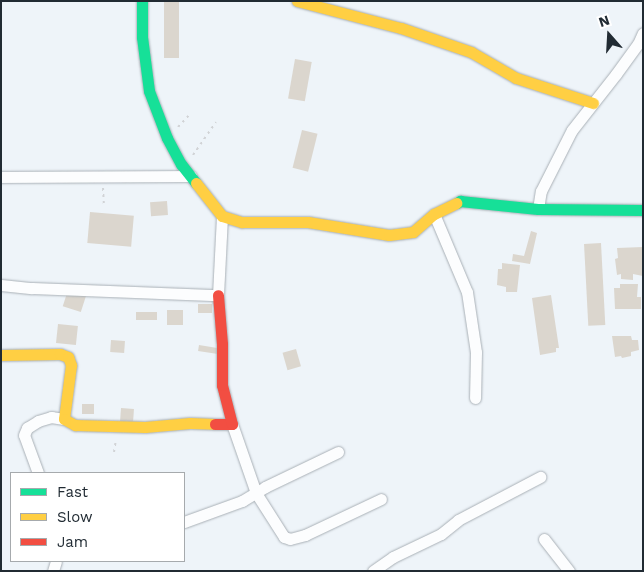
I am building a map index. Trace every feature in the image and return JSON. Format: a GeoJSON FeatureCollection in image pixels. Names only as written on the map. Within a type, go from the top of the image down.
{"type":"FeatureCollection","features":[{"type":"Feature","properties":{"kind":"street"},"geometry":{"type":"LineString","coordinates":[[142,1],[141,30],[149,91],[167,138],[181,164],[222,216],[242,222],[308,222],[389,235],[413,232],[434,214],[450,208],[460,201],[538,209],[643,210]]}},
{"type":"Feature","properties":{"kind":"street"},"geometry":{"type":"LineString","coordinates":[[297,1],[327,7],[410,31],[471,52],[525,82],[593,103]]}},
{"type":"Feature","properties":{"kind":"street"},"geometry":{"type":"LineString","coordinates":[[538,209],[541,191],[557,156],[572,130],[638,44],[643,34]]}},
{"type":"Feature","properties":{"kind":"street"},"geometry":{"type":"LineString","coordinates":[[1,177],[191,176]]}},
{"type":"Feature","properties":{"kind":"street"},"geometry":{"type":"LineString","coordinates":[[434,214],[467,292],[476,352],[475,398]]}},
{"type":"Feature","properties":{"kind":"street"},"geometry":{"type":"LineString","coordinates":[[222,216],[218,295],[222,344],[222,384],[232,424],[256,493],[282,534],[290,539],[305,535],[381,499]]}},
{"type":"Feature","properties":{"kind":"street"},"geometry":{"type":"LineString","coordinates":[[1,285],[32,288],[218,295]]}},
{"type":"Feature","properties":{"kind":"street"},"geometry":{"type":"LineString","coordinates":[[1,355],[60,354],[68,357],[71,365],[64,419]]}},
{"type":"Feature","properties":{"kind":"street"},"geometry":{"type":"LineString","coordinates":[[38,472],[24,435],[27,428],[38,421],[51,417],[64,419],[75,426],[145,427],[190,423],[232,424]]}},
{"type":"Feature","properties":{"kind":"street"},"geometry":{"type":"LineString","coordinates":[[185,522],[242,501],[338,452]]}},
{"type":"Feature","properties":{"kind":"street"},"geometry":{"type":"LineString","coordinates":[[373,571],[393,557],[441,534],[458,520],[540,476]]}},
{"type":"Feature","properties":{"kind":"street"},"geometry":{"type":"LineString","coordinates":[[544,539],[569,571]]}},
{"type":"Feature","properties":{"kind":"path"},"geometry":{"type":"LineString","coordinates":[[167,138],[190,113]]}},
{"type":"Feature","properties":{"kind":"path"},"geometry":{"type":"LineString","coordinates":[[181,164],[195,153],[216,122]]}},
{"type":"Feature","properties":{"kind":"path"},"geometry":{"type":"LineString","coordinates":[[103,176],[104,207]]}},
{"type":"Feature","properties":{"kind":"building"},"geometry":{"type":"Polygon","coordinates":[[[164,1],[179,1],[179,58],[164,58],[164,1]]]}},
{"type":"Feature","properties":{"kind":"building"},"geometry":{"type":"Polygon","coordinates":[[[295,59],[312,62],[305,101],[288,98],[295,59]]]}},
{"type":"Feature","properties":{"kind":"building"},"geometry":{"type":"Polygon","coordinates":[[[302,130],[318,134],[308,172],[293,168],[302,130]]]}},
{"type":"Feature","properties":{"kind":"building"},"geometry":{"type":"Polygon","coordinates":[[[167,201],[168,215],[151,216],[150,202],[167,201]]]}},
{"type":"Feature","properties":{"kind":"building"},"geometry":{"type":"Polygon","coordinates":[[[90,212],[134,216],[131,247],[87,243],[90,212]]]}},
{"type":"Feature","properties":{"kind":"building"},"geometry":{"type":"Polygon","coordinates":[[[531,231],[537,233],[530,264],[512,261],[513,254],[524,256],[531,231]]]}},
{"type":"Feature","properties":{"kind":"building"},"geometry":{"type":"Polygon","coordinates":[[[601,243],[605,325],[588,326],[584,244],[601,243]]]}},
{"type":"Feature","properties":{"kind":"building"},"geometry":{"type":"Polygon","coordinates":[[[643,247],[643,276],[633,274],[633,280],[621,279],[621,274],[617,275],[615,259],[618,258],[617,248],[643,247]]]}},
{"type":"Feature","properties":{"kind":"building"},"geometry":{"type":"Polygon","coordinates":[[[502,263],[520,265],[517,292],[506,292],[506,287],[497,285],[498,269],[502,269],[502,263]]]}},
{"type":"Feature","properties":{"kind":"building"},"geometry":{"type":"Polygon","coordinates":[[[620,284],[638,284],[637,297],[641,297],[641,309],[615,309],[614,288],[620,288],[620,284]]]}},
{"type":"Feature","properties":{"kind":"building"},"geometry":{"type":"Polygon","coordinates":[[[68,290],[86,296],[81,312],[63,306],[68,290]]]}},
{"type":"Feature","properties":{"kind":"building"},"geometry":{"type":"Polygon","coordinates":[[[551,295],[559,348],[556,348],[556,352],[540,355],[532,298],[551,295]]]}},
{"type":"Feature","properties":{"kind":"building"},"geometry":{"type":"Polygon","coordinates":[[[198,304],[212,304],[212,313],[198,313],[198,304]]]}},
{"type":"Feature","properties":{"kind":"building"},"geometry":{"type":"Polygon","coordinates":[[[167,310],[183,310],[183,325],[167,325],[167,310]]]}},
{"type":"Feature","properties":{"kind":"building"},"geometry":{"type":"Polygon","coordinates":[[[136,312],[157,312],[157,320],[136,320],[136,312]]]}},
{"type":"Feature","properties":{"kind":"building"},"geometry":{"type":"Polygon","coordinates":[[[58,324],[78,326],[76,345],[56,343],[58,324]]]}},
{"type":"Feature","properties":{"kind":"building"},"geometry":{"type":"Polygon","coordinates":[[[612,336],[631,336],[632,340],[638,340],[639,350],[631,352],[631,356],[615,357],[612,336]]]}},
{"type":"Feature","properties":{"kind":"building"},"geometry":{"type":"Polygon","coordinates":[[[111,340],[125,341],[124,353],[110,352],[111,340]]]}},
{"type":"Feature","properties":{"kind":"building"},"geometry":{"type":"Polygon","coordinates":[[[199,345],[219,348],[218,354],[198,351],[199,345]]]}},
{"type":"Feature","properties":{"kind":"building"},"geometry":{"type":"Polygon","coordinates":[[[296,349],[301,366],[288,370],[283,353],[296,349]]]}},
{"type":"Feature","properties":{"kind":"building"},"geometry":{"type":"Polygon","coordinates":[[[82,404],[94,404],[94,414],[82,414],[82,404]]]}},
{"type":"Feature","properties":{"kind":"building"},"geometry":{"type":"Polygon","coordinates":[[[121,408],[134,409],[133,422],[120,421],[121,408]]]}},
{"type":"Feature","properties":{"kind":"traffic: fast"},"geometry":{"type":"LineString","coordinates":[[142,1],[142,37],[149,91],[167,138],[181,164],[196,183]]}},
{"type":"Feature","properties":{"kind":"traffic: fast"},"geometry":{"type":"LineString","coordinates":[[457,203],[460,201],[538,209],[643,210]]}},
{"type":"Feature","properties":{"kind":"traffic: slow"},"geometry":{"type":"LineString","coordinates":[[297,1],[401,28],[471,52],[516,78],[593,103]]}},
{"type":"Feature","properties":{"kind":"traffic: slow"},"geometry":{"type":"LineString","coordinates":[[196,183],[222,216],[242,222],[308,222],[389,235],[413,232],[434,214],[457,203]]}},
{"type":"Feature","properties":{"kind":"traffic: slow"},"geometry":{"type":"LineString","coordinates":[[1,355],[60,354],[68,357],[71,365],[64,419],[75,425],[145,427],[190,423],[215,424]]}},
{"type":"Feature","properties":{"kind":"traffic: jam"},"geometry":{"type":"LineString","coordinates":[[215,424],[232,424],[222,385],[222,344],[218,295]]}}]}
